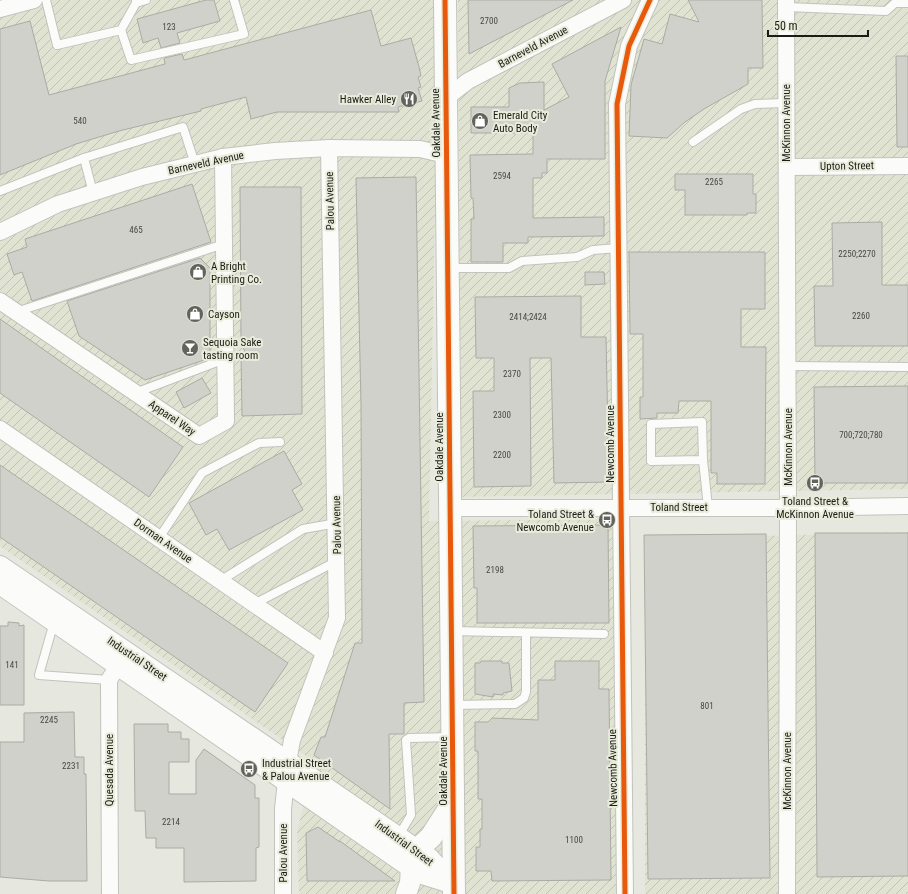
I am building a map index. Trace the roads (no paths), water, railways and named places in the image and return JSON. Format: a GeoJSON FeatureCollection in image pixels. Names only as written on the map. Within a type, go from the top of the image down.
{"type":"FeatureCollection","features":[{"type":"Feature","properties":{"kind":"main road","name":"Oakdale Avenue"},"geometry":{"type":"LineString","coordinates":[[445,0],[449,508],[453,737],[453,889]]}},
{"type":"Feature","properties":{"kind":"main road"},"geometry":{"type":"LineString","coordinates":[[414,859],[431,837],[453,803]]}},
{"type":"Feature","properties":{"kind":"street","name":"Barneveld Avenue"},"geometry":{"type":"LineString","coordinates":[[446,98],[468,81],[623,0]]}},
{"type":"Feature","properties":{"kind":"street","name":"Newcomb Avenue"},"geometry":{"type":"LineString","coordinates":[[625,894],[617,104],[629,46],[650,0]]}},
{"type":"Feature","properties":{"kind":"street"},"geometry":{"type":"LineString","coordinates":[[0,9],[27,1]]}},
{"type":"Feature","properties":{"kind":"street","name":"McKinnon Avenue"},"geometry":{"type":"LineString","coordinates":[[786,3],[788,366],[787,894]]}},
{"type":"Feature","properties":{"kind":"street","name":"Barneveld Avenue"},"geometry":{"type":"LineString","coordinates":[[0,232],[58,204],[142,177],[223,157],[275,151],[329,148],[420,149],[446,155]]}},
{"type":"Feature","properties":{"kind":"street","name":"Palou Avenue"},"geometry":{"type":"LineString","coordinates":[[283,894],[283,809],[292,740],[337,618],[337,523],[329,148]]}},
{"type":"Feature","properties":{"kind":"street","name":"Apparel Way"},"geometry":{"type":"LineString","coordinates":[[0,301],[199,436],[226,421],[223,157]]}},
{"type":"Feature","properties":{"kind":"street","name":"Upton Street"},"geometry":{"type":"LineString","coordinates":[[787,167],[908,166]]}},
{"type":"Feature","properties":{"kind":"street","name":"Dorman Avenue"},"geometry":{"type":"LineString","coordinates":[[0,429],[325,653]]}},
{"type":"Feature","properties":{"kind":"street","name":"Toland Street"},"geometry":{"type":"LineString","coordinates":[[449,508],[788,508],[908,506]]}},
{"type":"Feature","properties":{"kind":"street","name":"Industrial Street"},"geometry":{"type":"LineString","coordinates":[[0,566],[118,666]]}},
{"type":"Feature","properties":{"kind":"street","name":"Industrial Street"},"geometry":{"type":"LineString","coordinates":[[1,589],[55,621],[118,666],[287,771],[398,837],[414,859]]}},
{"type":"Feature","properties":{"kind":"street","name":"Quesada Avenue"},"geometry":{"type":"LineString","coordinates":[[110,894],[118,666]]}},
{"type":"Feature","properties":{"kind":"street","name":"Industrial Street"},"geometry":{"type":"LineString","coordinates":[[287,771],[414,859],[429,858],[453,889]]}},
{"type":"Feature","properties":{"kind":"street"},"geometry":{"type":"LineString","coordinates":[[406,894],[410,883],[414,859]]}},
{"type":"Feature","properties":{"kind":"lane"},"geometry":{"type":"LineString","coordinates":[[46,0],[57,45],[121,30]]}},
{"type":"Feature","properties":{"kind":"lane"},"geometry":{"type":"LineString","coordinates":[[146,0],[136,1],[121,30],[131,60],[244,34],[234,0]]}},
{"type":"Feature","properties":{"kind":"lane"},"geometry":{"type":"LineString","coordinates":[[786,3],[886,11],[895,3],[908,3]]}},
{"type":"Feature","properties":{"kind":"lane"},"geometry":{"type":"LineString","coordinates":[[693,142],[741,109],[755,104],[786,103]]}},
{"type":"Feature","properties":{"kind":"lane"},"geometry":{"type":"LineString","coordinates":[[0,191],[84,158],[183,127],[195,164]]}},
{"type":"Feature","properties":{"kind":"lane"},"geometry":{"type":"LineString","coordinates":[[84,158],[93,193]]}},
{"type":"Feature","properties":{"kind":"lane"},"geometry":{"type":"LineString","coordinates":[[16,312],[224,244]]}},
{"type":"Feature","properties":{"kind":"lane"},"geometry":{"type":"LineString","coordinates":[[447,268],[509,268],[522,261],[577,257],[593,250],[618,248]]}},
{"type":"Feature","properties":{"kind":"lane"},"geometry":{"type":"LineString","coordinates":[[135,392],[225,359]]}},
{"type":"Feature","properties":{"kind":"lane"},"geometry":{"type":"LineString","coordinates":[[788,366],[908,366]]}},
{"type":"Feature","properties":{"kind":"lane"},"geometry":{"type":"LineString","coordinates":[[703,460],[651,461],[651,424],[702,422],[703,460],[708,507]]}},
{"type":"Feature","properties":{"kind":"lane"},"geometry":{"type":"LineString","coordinates":[[159,538],[202,473],[259,443],[280,442]]}},
{"type":"Feature","properties":{"kind":"lane"},"geometry":{"type":"LineString","coordinates":[[220,581],[303,529],[337,523]]}},
{"type":"Feature","properties":{"kind":"lane"},"geometry":{"type":"LineString","coordinates":[[254,604],[337,561]]}},
{"type":"Feature","properties":{"kind":"lane"},"geometry":{"type":"LineString","coordinates":[[55,621],[39,675],[118,666]]}},
{"type":"Feature","properties":{"kind":"lane"},"geometry":{"type":"LineString","coordinates":[[451,631],[604,634]]}},
{"type":"Feature","properties":{"kind":"lane"},"geometry":{"type":"LineString","coordinates":[[452,705],[515,704],[524,698],[526,692],[526,633]]}},
{"type":"Feature","properties":{"kind":"lane"},"geometry":{"type":"LineString","coordinates":[[398,837],[411,815],[406,740],[409,738],[453,737]]}},
{"type":"Feature","properties":{"kind":"place","name":"Hawker Alley"},"geometry":{"type":"Point","coordinates":[409,99]}},
{"type":"Feature","properties":{"kind":"place","name":"Emerald City Auto Body"},"geometry":{"type":"Point","coordinates":[480,121]}},
{"type":"Feature","properties":{"kind":"place","name":"A Bright Printing Co."},"geometry":{"type":"Point","coordinates":[198,272]}},
{"type":"Feature","properties":{"kind":"place","name":"Cayson"},"geometry":{"type":"Point","coordinates":[195,314]}},
{"type":"Feature","properties":{"kind":"place","name":"Sequoia Sake tasting room"},"geometry":{"type":"Point","coordinates":[190,348]}},
{"type":"Feature","properties":{"kind":"place","name":"Toland Street & McKinnon Avenue"},"geometry":{"type":"Point","coordinates":[815,483]}},
{"type":"Feature","properties":{"kind":"place","name":"Toland Street & Newcomb Avenue"},"geometry":{"type":"Point","coordinates":[607,520]}},
{"type":"Feature","properties":{"kind":"place","name":"Industrial Street & Palou Avenue"},"geometry":{"type":"Point","coordinates":[249,769]}}]}
